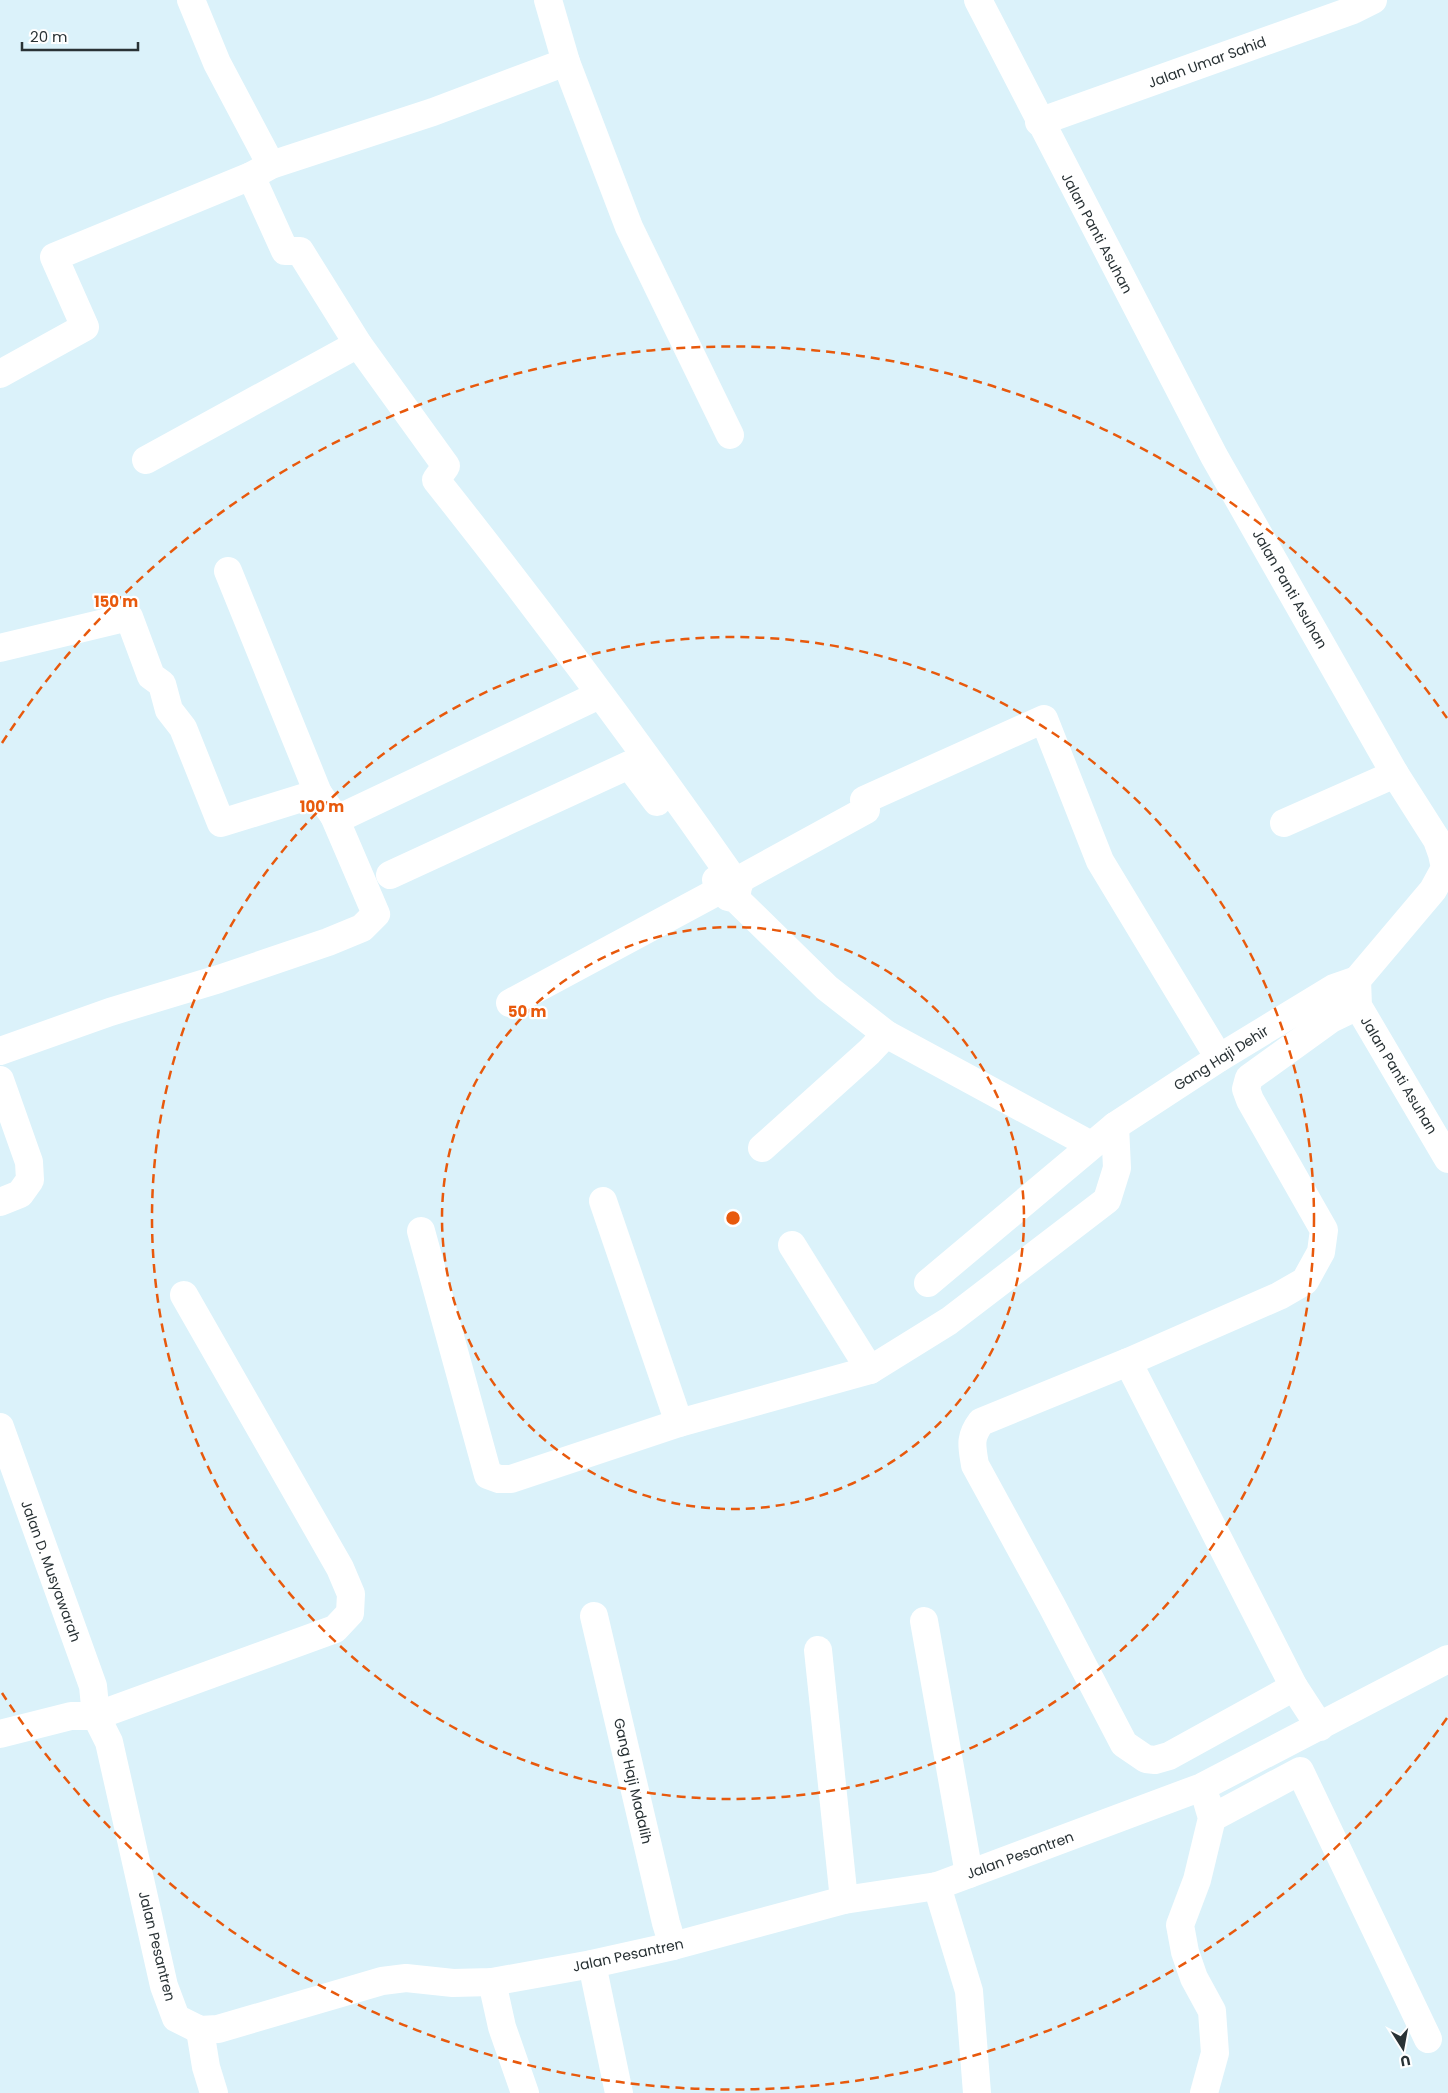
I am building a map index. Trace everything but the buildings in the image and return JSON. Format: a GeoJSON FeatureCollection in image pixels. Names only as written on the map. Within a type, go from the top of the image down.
{"type":"FeatureCollection","features":[{"type":"Feature","properties":{"kind":"street"},"geometry":{"type":"LineString","coordinates":[[191,0],[261,171],[285,251],[300,251],[358,344],[446,466],[436,480],[495,554],[648,758],[732,892]]}},
{"type":"Feature","properties":{"kind":"street"},"geometry":{"type":"LineString","coordinates":[[548,0],[566,62],[629,227],[730,435]]}},
{"type":"Feature","properties":{"kind":"street","name":"Jalan Panti Asuhan"},"geometry":{"type":"LineString","coordinates":[[978,0],[1039,122],[1214,456],[1396,774],[1437,840],[1446,867],[1433,890],[1358,993],[1448,1158]]}},
{"type":"Feature","properties":{"kind":"street","name":"Jalan Umar Sahid"},"geometry":{"type":"LineString","coordinates":[[1039,122],[1353,10],[1373,0]]}},
{"type":"Feature","properties":{"kind":"street"},"geometry":{"type":"LineString","coordinates":[[0,374],[85,327],[54,257],[261,171],[433,112],[566,62]]}},
{"type":"Feature","properties":{"kind":"street"},"geometry":{"type":"LineString","coordinates":[[146,460],[358,344]]}},
{"type":"Feature","properties":{"kind":"street"},"geometry":{"type":"LineString","coordinates":[[0,1051],[110,1012],[219,979],[328,942],[362,928],[376,914],[334,816],[318,793],[228,572]]}},
{"type":"Feature","properties":{"kind":"street"},"geometry":{"type":"LineString","coordinates":[[0,648],[129,617],[151,676],[162,684],[169,710],[183,728],[221,823],[318,793]]}},
{"type":"Feature","properties":{"kind":"street"},"geometry":{"type":"LineString","coordinates":[[334,816],[348,814],[599,695]]}},
{"type":"Feature","properties":{"kind":"street"},"geometry":{"type":"LineString","coordinates":[[510,1003],[732,892],[742,878],[866,810],[864,800],[1044,719],[1100,861],[1219,1058]]}},
{"type":"Feature","properties":{"kind":"street"},"geometry":{"type":"LineString","coordinates":[[390,875],[629,765],[732,892],[827,988],[886,1034],[1091,1145]]}},
{"type":"Feature","properties":{"kind":"street"},"geometry":{"type":"LineString","coordinates":[[1284,823],[1396,774]]}},
{"type":"Feature","properties":{"kind":"street","name":"Gang Haji Dehir"},"geometry":{"type":"LineString","coordinates":[[928,1283],[1115,1126],[1219,1058],[1334,988],[1358,993]]}},
{"type":"Feature","properties":{"kind":"street"},"geometry":{"type":"LineString","coordinates":[[1294,1687],[1169,1756],[1155,1760],[1146,1759],[1124,1744],[975,1465],[972,1444],[973,1433],[981,1422],[1128,1362],[1279,1296],[1305,1281],[1321,1252],[1324,1230],[1250,1100],[1246,1089],[1249,1078],[1331,1019],[1358,993]]}},
{"type":"Feature","properties":{"kind":"street"},"geometry":{"type":"LineString","coordinates":[[762,1148],[870,1052],[886,1034]]}},
{"type":"Feature","properties":{"kind":"street"},"geometry":{"type":"LineString","coordinates":[[0,1080],[29,1162],[30,1180],[20,1194],[0,1202]]}},
{"type":"Feature","properties":{"kind":"street"},"geometry":{"type":"LineString","coordinates":[[421,1231],[488,1475],[499,1479],[511,1480],[679,1423],[870,1370],[949,1321],[1107,1200],[1117,1168],[1115,1126]]}},
{"type":"Feature","properties":{"kind":"street"},"geometry":{"type":"LineString","coordinates":[[604,1201],[679,1423]]}},
{"type":"Feature","properties":{"kind":"street"},"geometry":{"type":"LineString","coordinates":[[792,1245],[870,1370]]}},
{"type":"Feature","properties":{"kind":"street"},"geometry":{"type":"LineString","coordinates":[[0,1734],[71,1716],[96,1716],[335,1629],[350,1613],[352,1594],[340,1568],[184,1295]]}},
{"type":"Feature","properties":{"kind":"street"},"geometry":{"type":"LineString","coordinates":[[1128,1362],[1294,1687],[1320,1727]]}},
{"type":"Feature","properties":{"kind":"street","name":"Jalan D. Musyawarah"},"geometry":{"type":"LineString","coordinates":[[0,1427],[93,1686],[96,1716]]}},
{"type":"Feature","properties":{"kind":"street","name":"Gang Haji Madalih"},"geometry":{"type":"LineString","coordinates":[[594,1616],[666,1923],[674,1946]]}},
{"type":"Feature","properties":{"kind":"street"},"geometry":{"type":"LineString","coordinates":[[924,1621],[969,1874]]}},
{"type":"Feature","properties":{"kind":"street"},"geometry":{"type":"LineString","coordinates":[[818,1650],[844,1900]]}},
{"type":"Feature","properties":{"kind":"street","name":"Jalan Pesantren"},"geometry":{"type":"LineString","coordinates":[[96,1716],[110,1742],[164,1986],[176,2018],[200,2030],[218,2029],[382,1981],[406,1978],[452,1983],[492,1982],[592,1964],[674,1946],[844,1900],[937,1886],[1202,1787],[1448,1659]]}},
{"type":"Feature","properties":{"kind":"street"},"geometry":{"type":"LineString","coordinates":[[1212,1818],[1300,1771],[1428,2040]]}},
{"type":"Feature","properties":{"kind":"street"},"geometry":{"type":"LineString","coordinates":[[1202,1787],[1212,1818],[1197,1880],[1180,1924],[1185,1952],[1194,1978],[1212,2011],[1216,2053],[1204,2093]]}},
{"type":"Feature","properties":{"kind":"street"},"geometry":{"type":"LineString","coordinates":[[937,1886],[969,1991],[977,2093]]}},
{"type":"Feature","properties":{"kind":"street"},"geometry":{"type":"LineString","coordinates":[[592,1964],[619,2093]]}},
{"type":"Feature","properties":{"kind":"street"},"geometry":{"type":"LineString","coordinates":[[492,1982],[502,2027],[525,2093]]}},
{"type":"Feature","properties":{"kind":"street"},"geometry":{"type":"LineString","coordinates":[[200,2030],[206,2067],[214,2093]]}}]}
